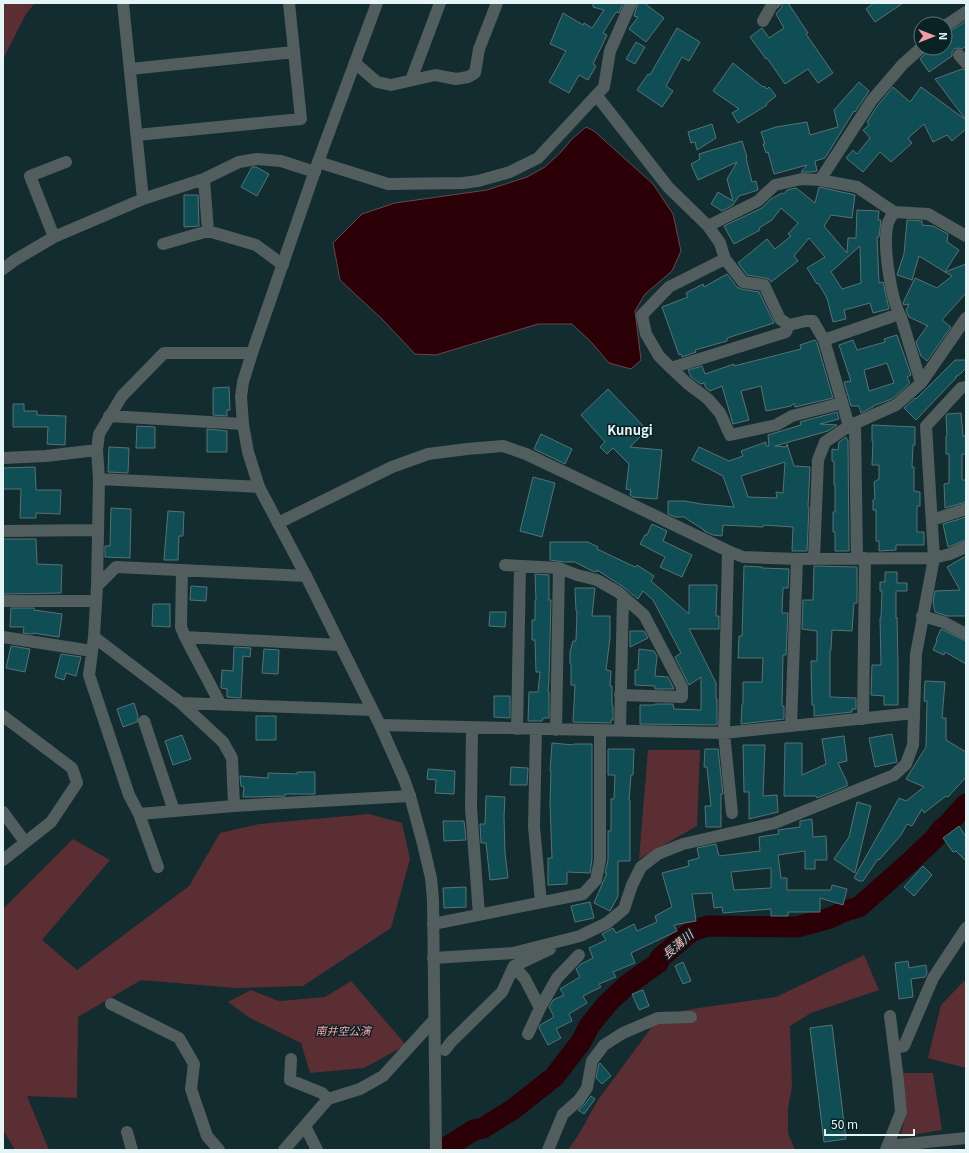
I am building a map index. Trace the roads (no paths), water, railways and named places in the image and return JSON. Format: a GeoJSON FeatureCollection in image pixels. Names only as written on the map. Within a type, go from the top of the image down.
{"type":"FeatureCollection","features":[{"type":"Feature","properties":{"kind":"street"},"geometry":{"type":"LineString","coordinates":[[126,3],[130,69],[143,199]]}},
{"type":"Feature","properties":{"kind":"street"},"geometry":{"type":"LineString","coordinates":[[137,135],[301,118],[289,3]]}},
{"type":"Feature","properties":{"kind":"street"},"geometry":{"type":"LineString","coordinates":[[377,3],[317,167],[252,353],[241,397],[242,424],[248,452],[259,487],[306,576],[380,725],[410,796],[424,844],[433,900],[436,1150]]}},
{"type":"Feature","properties":{"kind":"street"},"geometry":{"type":"LineString","coordinates":[[411,80],[440,3]]}},
{"type":"Feature","properties":{"kind":"street"},"geometry":{"type":"LineString","coordinates":[[355,63],[377,82],[391,85],[435,75],[456,79],[468,77],[475,73],[480,49],[497,3]]}},
{"type":"Feature","properties":{"kind":"street"},"geometry":{"type":"LineString","coordinates":[[3,269],[15,260],[54,237],[143,199],[204,179],[239,162],[257,159],[281,161],[317,167],[388,184],[463,183],[478,181],[510,172],[538,158],[604,87],[610,52],[631,3]]}},
{"type":"Feature","properties":{"kind":"street"},"geometry":{"type":"LineString","coordinates":[[763,21],[774,3]]}},
{"type":"Feature","properties":{"kind":"street"},"geometry":{"type":"LineString","coordinates":[[953,21],[966,12]]}},
{"type":"Feature","properties":{"kind":"street"},"geometry":{"type":"LineString","coordinates":[[130,69],[294,52]]}},
{"type":"Feature","properties":{"kind":"street"},"geometry":{"type":"LineString","coordinates":[[820,180],[872,100],[903,64],[913,55]]}},
{"type":"Feature","properties":{"kind":"street"},"geometry":{"type":"LineString","coordinates":[[597,96],[668,187],[708,226],[720,243],[725,259],[743,282],[764,286],[780,319],[789,325],[813,321],[824,340],[842,403],[852,424],[861,558],[863,719]]}},
{"type":"Feature","properties":{"kind":"street"},"geometry":{"type":"LineString","coordinates":[[54,237],[30,176],[66,162]]}},
{"type":"Feature","properties":{"kind":"street"},"geometry":{"type":"LineString","coordinates":[[204,179],[208,231]]}},
{"type":"Feature","properties":{"kind":"street"},"geometry":{"type":"LineString","coordinates":[[708,226],[758,201],[775,184],[802,179],[820,180],[858,187],[894,212],[928,214],[966,236]]}},
{"type":"Feature","properties":{"kind":"street"},"geometry":{"type":"LineString","coordinates":[[894,212],[888,224],[887,264],[894,297],[921,383]]}},
{"type":"Feature","properties":{"kind":"street"},"geometry":{"type":"LineString","coordinates":[[163,244],[208,231],[256,245],[283,265]]}},
{"type":"Feature","properties":{"kind":"street"},"geometry":{"type":"LineString","coordinates":[[725,259],[669,287],[642,315],[646,334],[659,356],[688,384],[708,399],[720,413],[730,435],[776,424],[792,416],[842,403]]}},
{"type":"Feature","properties":{"kind":"street"},"geometry":{"type":"LineString","coordinates":[[824,340],[899,314]]}},
{"type":"Feature","properties":{"kind":"street"},"geometry":{"type":"LineString","coordinates":[[814,559],[818,460],[825,442],[852,424],[896,405],[921,383],[966,318]]}},
{"type":"Feature","properties":{"kind":"street"},"geometry":{"type":"LineString","coordinates":[[671,368],[786,332],[789,325]]}},
{"type":"Feature","properties":{"kind":"street"},"geometry":{"type":"LineString","coordinates":[[158,866],[139,814],[128,795],[89,675],[94,638],[97,586],[99,479],[97,450],[99,434],[122,396],[164,353],[252,353]]}},
{"type":"Feature","properties":{"kind":"street"},"geometry":{"type":"LineString","coordinates":[[445,1050],[451,1042],[502,992],[514,966],[607,924],[624,909],[632,885],[641,867],[658,854],[683,844],[775,823],[894,774],[906,764],[914,745],[916,654],[934,558],[926,426],[961,388],[966,388]]}},
{"type":"Feature","properties":{"kind":"street"},"geometry":{"type":"LineString","coordinates":[[110,416],[242,424]]}},
{"type":"Feature","properties":{"kind":"street"},"geometry":{"type":"LineString","coordinates":[[278,523],[392,467],[428,454],[503,446],[526,454],[743,557],[797,559],[934,558],[966,548]]}},
{"type":"Feature","properties":{"kind":"street"},"geometry":{"type":"LineString","coordinates":[[3,458],[46,456],[97,450]]}},
{"type":"Feature","properties":{"kind":"street"},"geometry":{"type":"LineString","coordinates":[[99,479],[259,487]]}},
{"type":"Feature","properties":{"kind":"street"},"geometry":{"type":"LineString","coordinates":[[932,520],[966,509]]}},
{"type":"Feature","properties":{"kind":"street"},"geometry":{"type":"LineString","coordinates":[[3,531],[98,530]]}},
{"type":"Feature","properties":{"kind":"street"},"geometry":{"type":"LineString","coordinates":[[728,551],[724,733],[732,813]]}},
{"type":"Feature","properties":{"kind":"street"},"geometry":{"type":"LineString","coordinates":[[791,726],[797,559]]}},
{"type":"Feature","properties":{"kind":"street"},"geometry":{"type":"LineString","coordinates":[[505,565],[559,568],[577,575],[597,580],[618,592],[644,615],[682,688],[682,697],[620,695]]}},
{"type":"Feature","properties":{"kind":"street"},"geometry":{"type":"LineString","coordinates":[[517,728],[520,566]]}},
{"type":"Feature","properties":{"kind":"street"},"geometry":{"type":"LineString","coordinates":[[97,586],[116,567],[306,576]]}},
{"type":"Feature","properties":{"kind":"street"},"geometry":{"type":"LineString","coordinates":[[556,730],[559,568]]}},
{"type":"Feature","properties":{"kind":"street"},"geometry":{"type":"LineString","coordinates":[[182,570],[181,627],[184,637],[221,705]]}},
{"type":"Feature","properties":{"kind":"street"},"geometry":{"type":"LineString","coordinates":[[620,731],[623,597]]}},
{"type":"Feature","properties":{"kind":"street"},"geometry":{"type":"LineString","coordinates":[[3,601],[96,601]]}},
{"type":"Feature","properties":{"kind":"street"},"geometry":{"type":"LineString","coordinates":[[922,616],[943,622],[966,634]]}},
{"type":"Feature","properties":{"kind":"street"},"geometry":{"type":"LineString","coordinates":[[3,637],[92,651]]}},
{"type":"Feature","properties":{"kind":"street"},"geometry":{"type":"LineString","coordinates":[[184,637],[340,645]]}},
{"type":"Feature","properties":{"kind":"street"},"geometry":{"type":"LineString","coordinates":[[94,638],[181,703],[223,742],[232,758],[234,806]]}},
{"type":"Feature","properties":{"kind":"street"},"geometry":{"type":"LineString","coordinates":[[181,703],[372,710]]}},
{"type":"Feature","properties":{"kind":"street"},"geometry":{"type":"LineString","coordinates":[[380,725],[724,733],[914,714]]}},
{"type":"Feature","properties":{"kind":"street"},"geometry":{"type":"LineString","coordinates":[[3,716],[72,768],[77,783],[50,822],[3,860]]}},
{"type":"Feature","properties":{"kind":"street"},"geometry":{"type":"LineString","coordinates":[[144,721],[174,811]]}},
{"type":"Feature","properties":{"kind":"street"},"geometry":{"type":"LineString","coordinates":[[472,728],[471,808],[479,915]]}},
{"type":"Feature","properties":{"kind":"street"},"geometry":{"type":"LineString","coordinates":[[536,729],[534,827],[541,902]]}},
{"type":"Feature","properties":{"kind":"street"},"geometry":{"type":"LineString","coordinates":[[433,924],[583,894],[596,880],[600,860],[600,730]]}},
{"type":"Feature","properties":{"kind":"street"},"geometry":{"type":"LineString","coordinates":[[139,814],[234,806],[410,796]]}},
{"type":"Feature","properties":{"kind":"street"},"geometry":{"type":"LineString","coordinates":[[3,812],[25,842]]}},
{"type":"Feature","properties":{"kind":"street"},"geometry":{"type":"LineString","coordinates":[[894,1048],[904,1046],[933,978],[966,928]]}},
{"type":"Feature","properties":{"kind":"street"},"geometry":{"type":"LineString","coordinates":[[433,958],[513,953],[580,936]]}},
{"type":"Feature","properties":{"kind":"street"},"geometry":{"type":"LineString","coordinates":[[528,1034],[540,1008],[557,978],[579,955]]}},
{"type":"Feature","properties":{"kind":"street"},"geometry":{"type":"LineString","coordinates":[[514,966],[525,979],[540,1008]]}},
{"type":"Feature","properties":{"kind":"street"},"geometry":{"type":"LineString","coordinates":[[111,1004],[179,1038],[194,1064],[191,1089],[207,1136],[219,1150]]}},
{"type":"Feature","properties":{"kind":"street"},"geometry":{"type":"LineString","coordinates":[[890,1016],[898,1080],[900,1112],[887,1148],[966,1138]]}},
{"type":"Feature","properties":{"kind":"street"},"geometry":{"type":"LineString","coordinates":[[548,1150],[563,1114],[579,1100],[587,1088],[592,1060],[604,1045],[623,1033],[658,1018],[691,1017]]}},
{"type":"Feature","properties":{"kind":"street"},"geometry":{"type":"LineString","coordinates":[[284,1150],[328,1099],[360,1089],[383,1076],[434,1020]]}},
{"type":"Feature","properties":{"kind":"street"},"geometry":{"type":"LineString","coordinates":[[291,1059],[290,1080],[322,1093],[328,1099]]}},
{"type":"Feature","properties":{"kind":"street"},"geometry":{"type":"LineString","coordinates":[[305,1126],[317,1150]]}},
{"type":"Feature","properties":{"kind":"street"},"geometry":{"type":"LineString","coordinates":[[127,1132],[132,1150]]}},
{"type":"Feature","properties":{"kind":"waterway","name":"長溝川"},"geometry":{"type":"LineString","coordinates":[[442,1150],[474,1130],[483,1128],[512,1110],[554,1077],[581,1042],[589,1026],[607,1004],[627,985],[658,963],[660,958],[692,931],[708,926],[797,927],[830,918],[845,911],[859,907],[935,838],[966,804]]}},
{"type":"Feature","properties":{"kind":"district","name":"Kunugi"},"geometry":{"type":"Point","coordinates":[630,430]}},
{"type":"Feature","properties":{"kind":"park label","name":"南井空公演"},"geometry":{"type":"Point","coordinates":[343,1031]}}]}
